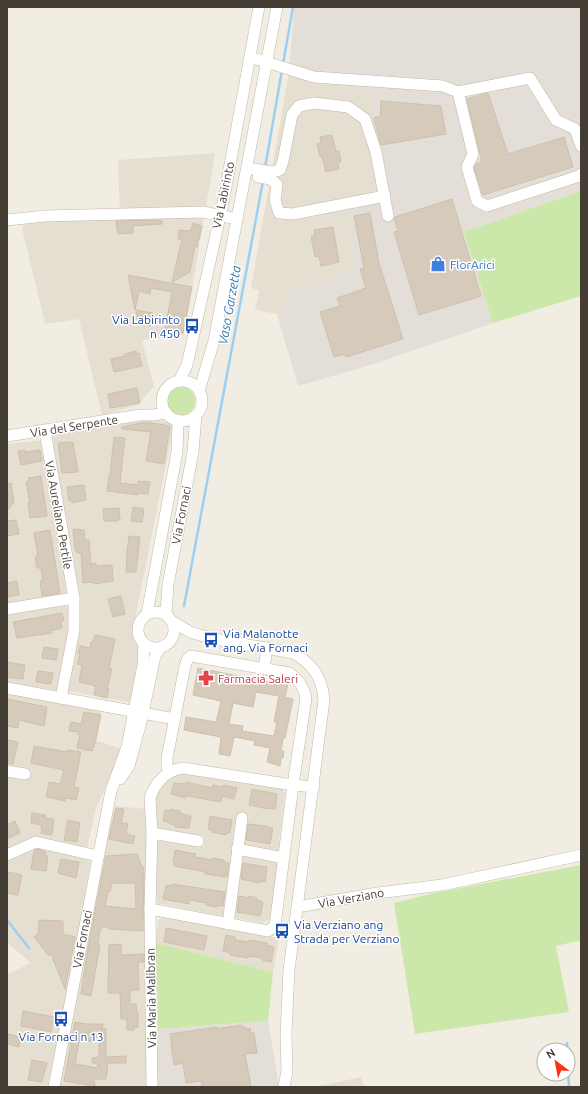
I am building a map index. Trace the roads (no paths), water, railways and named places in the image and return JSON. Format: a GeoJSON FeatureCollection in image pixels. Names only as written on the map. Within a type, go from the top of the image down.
{"type":"FeatureCollection","features":[{"type":"Feature","properties":{"kind":"street","name":"Via Labirinto"},"geometry":{"type":"LineString","coordinates":[[179,381],[187,365],[220,215],[259,7]]}},
{"type":"Feature","properties":{"kind":"street","name":"Via Labirinto"},"geometry":{"type":"LineString","coordinates":[[199,391],[214,342],[277,7]]}},
{"type":"Feature","properties":{"kind":"street"},"geometry":{"type":"LineString","coordinates":[[250,57],[314,77],[443,86],[458,92],[530,78],[556,120],[575,129],[581,146]]}},
{"type":"Feature","properties":{"kind":"street"},"geometry":{"type":"LineString","coordinates":[[458,92],[473,154],[466,167],[477,201],[487,206],[579,176],[581,174]]}},
{"type":"Feature","properties":{"kind":"street"},"geometry":{"type":"LineString","coordinates":[[264,175],[278,171],[282,166],[292,115],[299,106],[314,103],[348,107],[365,119],[376,152],[388,216]]}},
{"type":"Feature","properties":{"kind":"street","name":"Via Labirinto"},"geometry":{"type":"LineString","coordinates":[[246,172],[264,175]]}},
{"type":"Feature","properties":{"kind":"street"},"geometry":{"type":"LineString","coordinates":[[264,175],[277,185],[275,200],[279,213],[293,214],[385,196]]}},
{"type":"Feature","properties":{"kind":"street"},"geometry":{"type":"LineString","coordinates":[[7,220],[45,216],[159,212],[203,212],[237,219]]}},
{"type":"Feature","properties":{"kind":"street"},"geometry":{"type":"LineString","coordinates":[[196,415],[189,419],[178,420],[171,418],[166,413],[162,405],[162,401],[163,394],[167,387],[179,381],[190,383],[199,391]]}},
{"type":"Feature","properties":{"kind":"street","name":"Via Fornaci"},"geometry":{"type":"LineString","coordinates":[[54,1087],[111,791],[127,746],[155,656],[161,647],[168,643],[173,637],[174,627],[170,618],[168,585],[193,452],[196,415],[201,402],[199,391]]}},
{"type":"Feature","properties":{"kind":"street","name":"Via del Serpente"},"geometry":{"type":"LineString","coordinates":[[140,415],[162,401]]}},
{"type":"Feature","properties":{"kind":"street","name":"Via del Serpente"},"geometry":{"type":"LineString","coordinates":[[7,436],[140,415],[152,416],[166,413]]}},
{"type":"Feature","properties":{"kind":"street","name":"Via Fornaci"},"geometry":{"type":"LineString","coordinates":[[138,712],[144,643],[139,634],[138,628],[140,621],[146,614],[177,452],[178,420]]}},
{"type":"Feature","properties":{"kind":"street","name":"Via Aureliano Pertile"},"geometry":{"type":"LineString","coordinates":[[45,431],[74,598],[74,630],[61,698]]}},
{"type":"Feature","properties":{"kind":"street"},"geometry":{"type":"LineString","coordinates":[[7,609],[74,598]]}},
{"type":"Feature","properties":{"kind":"street"},"geometry":{"type":"LineString","coordinates":[[146,614],[154,611],[170,618],[190,632],[210,638],[293,653],[306,660],[315,671],[323,690],[324,700],[314,787],[289,970],[286,1034],[287,1071],[284,1087]]}},
{"type":"Feature","properties":{"kind":"street"},"geometry":{"type":"LineString","coordinates":[[173,637],[210,638]]}},
{"type":"Feature","properties":{"kind":"street"},"geometry":{"type":"LineString","coordinates":[[144,643],[152,647],[161,647]]}},
{"type":"Feature","properties":{"kind":"street"},"geometry":{"type":"LineString","coordinates":[[264,668],[267,648]]}},
{"type":"Feature","properties":{"kind":"street"},"geometry":{"type":"LineString","coordinates":[[150,909],[268,931],[275,926],[293,785],[306,698],[303,688],[298,680],[289,673],[191,656],[187,660],[185,666],[167,758],[167,768],[169,772],[175,769],[184,768],[293,785],[314,787]]}},
{"type":"Feature","properties":{"kind":"street"},"geometry":{"type":"LineString","coordinates":[[7,688],[175,719]]}},
{"type":"Feature","properties":{"kind":"street"},"geometry":{"type":"LineString","coordinates":[[7,771],[25,774]]}},
{"type":"Feature","properties":{"kind":"street","name":"Via Maria Malibran"},"geometry":{"type":"LineString","coordinates":[[152,1087],[150,909],[152,833],[150,798],[156,784],[169,772]]}},
{"type":"Feature","properties":{"kind":"street"},"geometry":{"type":"LineString","coordinates":[[228,924],[242,818]]}},
{"type":"Feature","properties":{"kind":"street"},"geometry":{"type":"LineString","coordinates":[[152,833],[198,841]]}},
{"type":"Feature","properties":{"kind":"street"},"geometry":{"type":"LineString","coordinates":[[7,855],[36,842],[98,856]]}},
{"type":"Feature","properties":{"kind":"street"},"geometry":{"type":"LineString","coordinates":[[237,849],[284,858]]}},
{"type":"Feature","properties":{"kind":"street","name":"Via Verziano"},"geometry":{"type":"LineString","coordinates":[[297,907],[378,893],[442,885],[581,855]]}},
{"type":"Feature","properties":{"kind":"waterway","name":"Vaso Garzetta"},"geometry":{"type":"LineString","coordinates":[[283,64],[293,7]]}},
{"type":"Feature","properties":{"kind":"waterway","name":"Vaso Garzetta"},"geometry":{"type":"LineString","coordinates":[[265,168],[282,70]]}},
{"type":"Feature","properties":{"kind":"waterway","name":"Vaso Garzetta"},"geometry":{"type":"LineString","coordinates":[[184,606],[263,181]]}},
{"type":"Feature","properties":{"kind":"waterway"},"geometry":{"type":"LineString","coordinates":[[7,920],[29,948]]}},
{"type":"Feature","properties":{"kind":"waterway"},"geometry":{"type":"LineString","coordinates":[[569,1082],[569,1087]]}},
{"type":"Feature","properties":{"kind":"place","name":"FlorArici"},"geometry":{"type":"Point","coordinates":[438,264]}},
{"type":"Feature","properties":{"kind":"place","name":"Via Labirinto n 450"},"geometry":{"type":"Point","coordinates":[192,326]}},
{"type":"Feature","properties":{"kind":"place","name":"Via Malanotte ang. Via Fornaci"},"geometry":{"type":"Point","coordinates":[211,640]}},
{"type":"Feature","properties":{"kind":"place","name":"Farmacia Saleri"},"geometry":{"type":"Point","coordinates":[206,678]}},
{"type":"Feature","properties":{"kind":"place","name":"Via Verziano ang Strada per Verziano"},"geometry":{"type":"Point","coordinates":[282,931]}},
{"type":"Feature","properties":{"kind":"place","name":"Via Fornaci n 13"},"geometry":{"type":"Point","coordinates":[61,1019]}}]}
